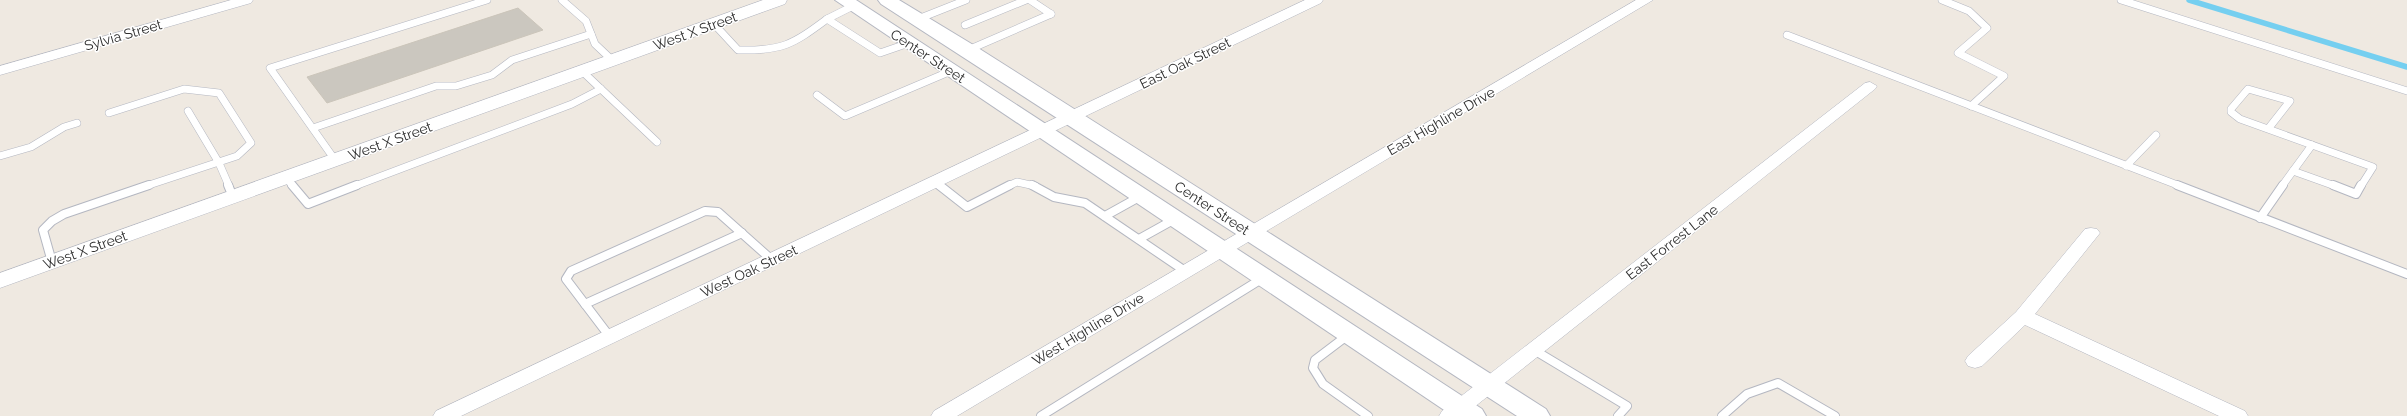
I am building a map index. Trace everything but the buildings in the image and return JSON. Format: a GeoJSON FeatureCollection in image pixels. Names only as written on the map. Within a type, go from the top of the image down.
{"type":"FeatureCollection","features":[{"type":"Feature","properties":{"kind":"main road","name":"Center Street"},"geometry":{"type":"LineString","coordinates":[[887,0],[968,50],[1141,196],[1175,219],[1236,241],[1264,278],[1349,334],[1469,404],[1537,416]]}},
{"type":"Feature","properties":{"kind":"main road","name":"Center Street"},"geometry":{"type":"LineString","coordinates":[[848,3],[951,71],[1056,125],[1236,241],[1469,404]]}},
{"type":"Feature","properties":{"kind":"street","name":"Sylvia Street"},"geometry":{"type":"LineString","coordinates":[[0,71],[246,0]]}},
{"type":"Feature","properties":{"kind":"street","name":"West X Street"},"geometry":{"type":"LineString","coordinates":[[0,281],[583,72],[779,0]]}},
{"type":"Feature","properties":{"kind":"street","name":"East Oak Street"},"geometry":{"type":"LineString","coordinates":[[1056,125],[1316,0]]}},
{"type":"Feature","properties":{"kind":"street","name":"East Highline Drive"},"geometry":{"type":"LineString","coordinates":[[1236,241],[1646,0]]}},
{"type":"Feature","properties":{"kind":"street","name":"East Forrest Lane"},"geometry":{"type":"LineString","coordinates":[[1469,404],[1534,350],[1870,86]]}},
{"type":"Feature","properties":{"kind":"street","name":"West Oak Street"},"geometry":{"type":"LineString","coordinates":[[444,416],[1056,125]]}},
{"type":"Feature","properties":{"kind":"street"},"geometry":{"type":"LineString","coordinates":[[1975,361],[2023,316],[2091,233]]}},
{"type":"Feature","properties":{"kind":"street","name":"West Highline Drive"},"geometry":{"type":"LineString","coordinates":[[941,416],[1236,241]]}},
{"type":"Feature","properties":{"kind":"street"},"geometry":{"type":"LineString","coordinates":[[2023,316],[2238,416]]}},
{"type":"Feature","properties":{"kind":"lane"},"geometry":{"type":"LineString","coordinates":[[336,160],[270,68],[487,0]]}},
{"type":"Feature","properties":{"kind":"lane"},"geometry":{"type":"LineString","coordinates":[[562,0],[586,21],[595,44],[613,61]]}},
{"type":"Feature","properties":{"kind":"lane"},"geometry":{"type":"LineString","coordinates":[[918,19],[966,0]]}},
{"type":"Feature","properties":{"kind":"lane"},"geometry":{"type":"LineString","coordinates":[[965,25],[1026,0]]}},
{"type":"Feature","properties":{"kind":"lane"},"geometry":{"type":"LineString","coordinates":[[968,50],[1051,14],[1030,0]]}},
{"type":"Feature","properties":{"kind":"lane"},"geometry":{"type":"LineString","coordinates":[[1942,0],[1969,11],[1988,28],[1958,54],[2004,76],[1971,106]]}},
{"type":"Feature","properties":{"kind":"lane"},"geometry":{"type":"LineString","coordinates":[[2121,0],[2407,91]]}},
{"type":"Feature","properties":{"kind":"lane"},"geometry":{"type":"LineString","coordinates":[[714,24],[738,50],[764,51],[778,48],[799,37],[848,3]]}},
{"type":"Feature","properties":{"kind":"lane"},"geometry":{"type":"LineString","coordinates":[[827,19],[880,53],[908,43]]}},
{"type":"Feature","properties":{"kind":"lane"},"geometry":{"type":"LineString","coordinates":[[313,128],[436,86],[456,86],[492,75],[512,60],[591,34]]}},
{"type":"Feature","properties":{"kind":"lane"},"geometry":{"type":"LineString","coordinates":[[1787,35],[2407,274]]}},
{"type":"Feature","properties":{"kind":"lane"},"geometry":{"type":"LineString","coordinates":[[817,95],[845,116],[951,71]]}},
{"type":"Feature","properties":{"kind":"lane"},"geometry":{"type":"LineString","coordinates":[[583,72],[657,142]]}},
{"type":"Feature","properties":{"kind":"lane"},"geometry":{"type":"LineString","coordinates":[[52,262],[43,230],[52,221],[64,214],[238,156],[251,143],[219,93],[184,89],[109,113]]}},
{"type":"Feature","properties":{"kind":"lane"},"geometry":{"type":"LineString","coordinates":[[286,178],[308,204],[518,126],[572,104],[601,89]]}},
{"type":"Feature","properties":{"kind":"lane"},"geometry":{"type":"LineString","coordinates":[[2268,129],[2290,101],[2248,89],[2231,109],[2231,112],[2240,119],[2373,167],[2356,194],[2293,171]]}},
{"type":"Feature","properties":{"kind":"lane"},"geometry":{"type":"LineString","coordinates":[[188,111],[219,163],[233,197]]}},
{"type":"Feature","properties":{"kind":"lane"},"geometry":{"type":"LineString","coordinates":[[0,156],[31,147],[64,127],[77,123]]}},
{"type":"Feature","properties":{"kind":"lane"},"geometry":{"type":"LineString","coordinates":[[2126,166],[2156,135]]}},
{"type":"Feature","properties":{"kind":"lane"},"geometry":{"type":"LineString","coordinates":[[2260,218],[2312,145]]}},
{"type":"Feature","properties":{"kind":"lane"},"geometry":{"type":"LineString","coordinates":[[934,182],[967,207],[1018,182],[1034,186],[1054,197],[1085,203],[1185,271]]}},
{"type":"Feature","properties":{"kind":"lane"},"geometry":{"type":"LineString","coordinates":[[1105,216],[1141,196]]}},
{"type":"Feature","properties":{"kind":"lane"},"geometry":{"type":"LineString","coordinates":[[610,337],[566,279],[571,271],[705,212],[718,212],[772,260]]}},
{"type":"Feature","properties":{"kind":"lane"},"geometry":{"type":"LineString","coordinates":[[1139,239],[1175,219]]}},
{"type":"Feature","properties":{"kind":"lane"},"geometry":{"type":"LineString","coordinates":[[585,304],[742,233]]}},
{"type":"Feature","properties":{"kind":"lane"},"geometry":{"type":"LineString","coordinates":[[1041,416],[1264,278]]}},
{"type":"Feature","properties":{"kind":"lane"},"geometry":{"type":"LineString","coordinates":[[1349,334],[1315,360],[1313,368],[1323,384],[1368,416]]}},
{"type":"Feature","properties":{"kind":"lane"},"geometry":{"type":"LineString","coordinates":[[1534,350],[1627,406],[1618,416]]}},
{"type":"Feature","properties":{"kind":"lane"},"geometry":{"type":"LineString","coordinates":[[1722,416],[1742,396],[1756,387],[1778,383],[1835,416]]}},
{"type":"Feature","properties":{"kind":"waterway"},"geometry":{"type":"LineString","coordinates":[[2189,0],[2407,67]]}}]}
